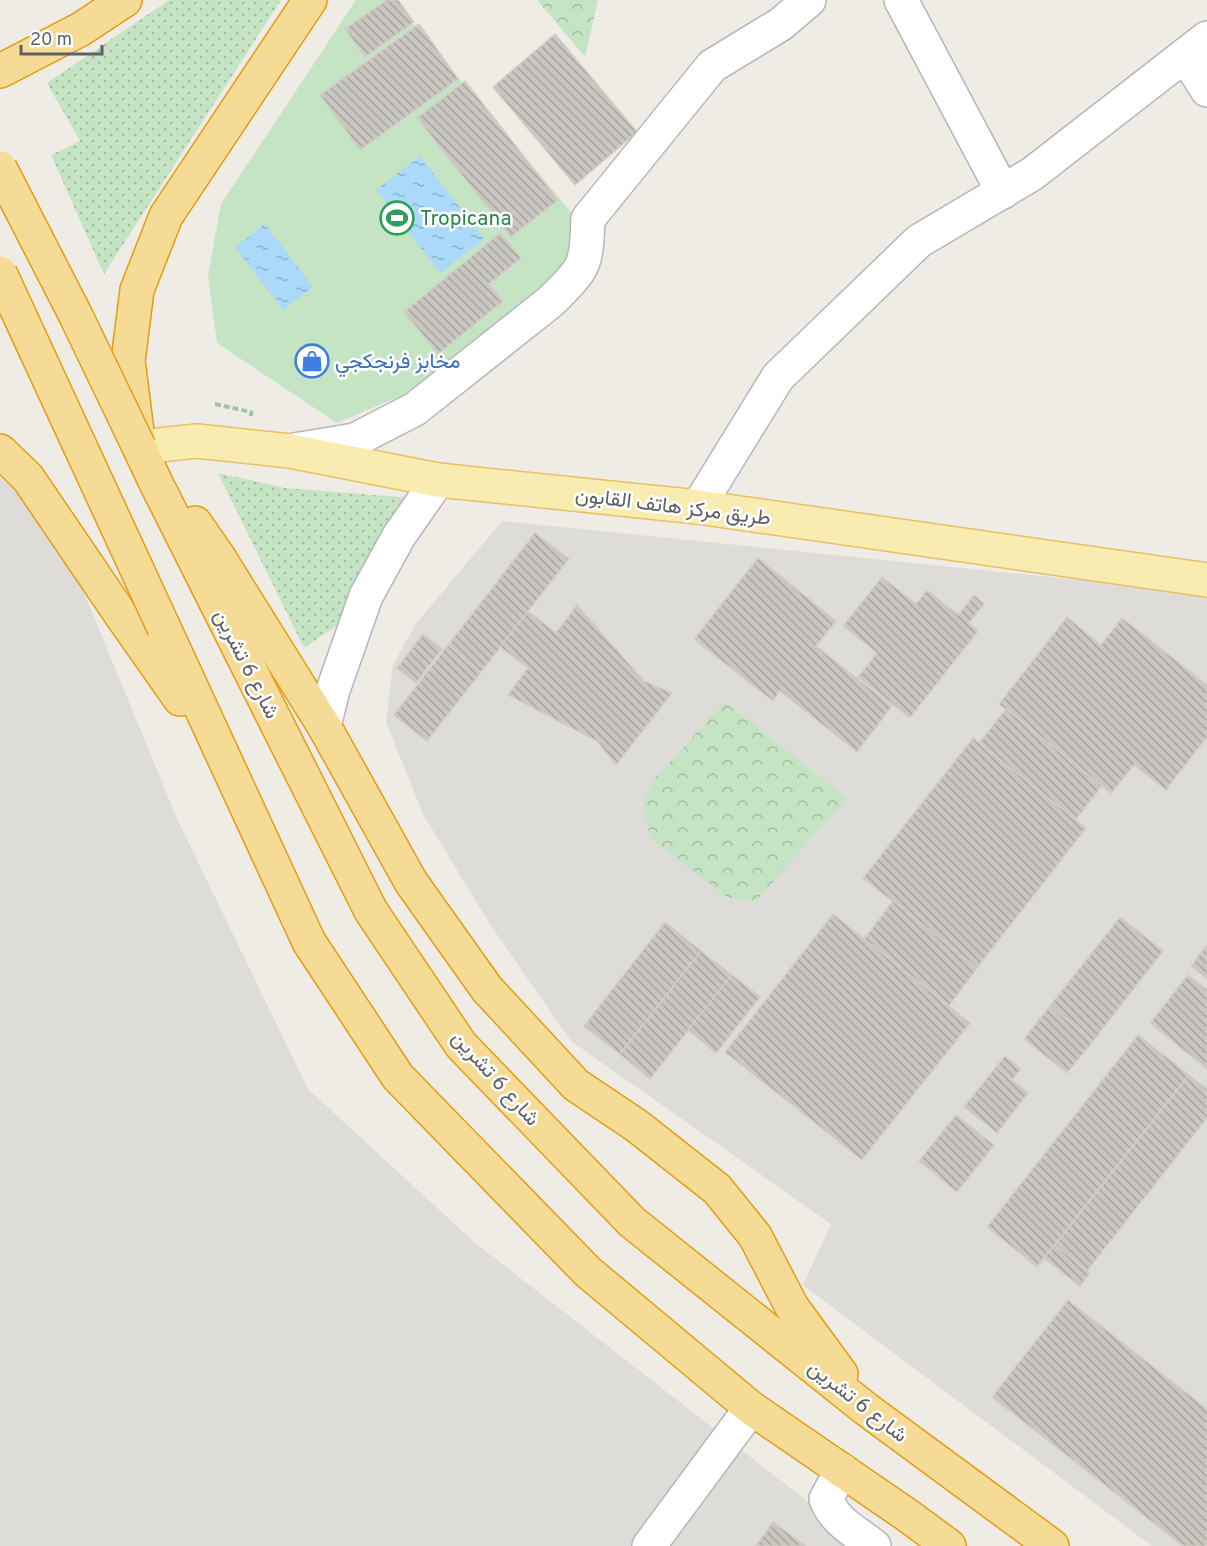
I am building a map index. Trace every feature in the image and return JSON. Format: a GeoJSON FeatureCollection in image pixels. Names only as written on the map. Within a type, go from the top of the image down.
{"type":"FeatureCollection","features":[{"type":"Feature","properties":{"kind":"highway"},"geometry":{"type":"LineString","coordinates":[[0,71],[81,28],[125,0]]}},
{"type":"Feature","properties":{"kind":"highway"},"geometry":{"type":"LineString","coordinates":[[139,447],[128,361],[137,290],[166,216],[310,0]]}},
{"type":"Feature","properties":{"kind":"highway"},"geometry":{"type":"LineString","coordinates":[[0,154],[17,201]]}},
{"type":"Feature","properties":{"kind":"highway"},"geometry":{"type":"LineString","coordinates":[[0,168],[17,201]]}},
{"type":"Feature","properties":{"kind":"highway","name":"شارع 6 تشرين"},"geometry":{"type":"LineString","coordinates":[[17,201],[371,911],[461,1045],[632,1222],[867,1409],[1052,1546]]}},
{"type":"Feature","properties":{"kind":"highway"},"geometry":{"type":"LineString","coordinates":[[0,273],[309,942],[398,1077],[588,1272],[751,1408],[908,1515],[949,1546]]}},
{"type":"Feature","properties":{"kind":"highway"},"geometry":{"type":"LineString","coordinates":[[0,451],[28,478],[228,767]]}},
{"type":"Feature","properties":{"kind":"highway"},"geometry":{"type":"LineString","coordinates":[[155,481],[200,528],[324,726],[411,882],[487,989],[576,1085],[637,1126],[717,1189],[755,1236],[792,1307],[867,1409]]}},
{"type":"Feature","properties":{"kind":"main road","name":"طريق مركز هاتف القابون"},"geometry":{"type":"LineString","coordinates":[[139,447],[197,441],[290,451],[438,480],[698,507],[1207,580]]}},
{"type":"Feature","properties":{"kind":"street"},"geometry":{"type":"LineString","coordinates":[[290,451],[355,440],[414,409],[550,302],[566,287],[583,263],[588,219],[712,66],[781,24],[809,0]]}},
{"type":"Feature","properties":{"kind":"street"},"geometry":{"type":"LineString","coordinates":[[901,0],[1003,192]]}},
{"type":"Feature","properties":{"kind":"street"},"geometry":{"type":"LineString","coordinates":[[698,507],[778,377],[920,241],[1032,174],[1196,47],[1207,90]]}},
{"type":"Feature","properties":{"kind":"street"},"geometry":{"type":"LineString","coordinates":[[324,726],[333,690],[366,596],[399,536],[438,480]]}},
{"type":"Feature","properties":{"kind":"street"},"geometry":{"type":"LineString","coordinates":[[649,1546],[751,1408]]}},
{"type":"Feature","properties":{"kind":"street"},"geometry":{"type":"LineString","coordinates":[[842,1470],[826,1499],[829,1507],[839,1520],[874,1546]]}},
{"type":"Feature","properties":{"kind":"path"},"geometry":{"type":"LineString","coordinates":[[215,404],[251,412]]}},
{"type":"Feature","properties":{"kind":"shaded area"},"geometry":{"type":"Polygon","coordinates":[[[0,478],[21,495],[82,588],[178,821],[308,1089],[474,1242],[865,1546],[0,1546],[0,478]]]}},
{"type":"Feature","properties":{"kind":"shaded area"},"geometry":{"type":"Polygon","coordinates":[[[502,521],[1207,593],[1207,1546],[1152,1546],[803,1285],[831,1224],[571,1041],[491,926],[423,814],[386,722],[393,665],[415,625],[502,521]]]}},
{"type":"Feature","properties":{"kind":"green space"},"geometry":{"type":"Polygon","coordinates":[[[169,0],[281,0],[104,274],[51,155],[80,141],[47,83],[169,0]]]}},
{"type":"Feature","properties":{"kind":"green space","name":"Tropicana"},"geometry":{"type":"Polygon","coordinates":[[[356,0],[393,0],[587,231],[559,276],[417,389],[337,423],[217,343],[208,276],[221,204],[356,0]]]}},
{"type":"Feature","properties":{"kind":"green space"},"geometry":{"type":"Polygon","coordinates":[[[537,0],[598,0],[585,57],[537,0]]]}},
{"type":"Feature","properties":{"kind":"green space"},"geometry":{"type":"Polygon","coordinates":[[[218,473],[285,488],[412,498],[339,624],[304,648],[218,473]]]}},
{"type":"Feature","properties":{"kind":"green space"},"geometry":{"type":"Polygon","coordinates":[[[725,702],[847,798],[755,903],[727,897],[651,839],[642,808],[653,780],[725,702]]]}},
{"type":"Feature","properties":{"kind":"water"},"geometry":{"type":"Polygon","coordinates":[[[420,156],[484,239],[440,273],[376,190],[420,156]]]}},
{"type":"Feature","properties":{"kind":"water"},"geometry":{"type":"Polygon","coordinates":[[[265,224],[313,287],[283,310],[235,247],[265,224]]]}},
{"type":"Feature","properties":{"kind":"building"},"geometry":{"type":"Polygon","coordinates":[[[387,0],[398,0],[414,22],[365,57],[345,29],[387,0]]]}},
{"type":"Feature","properties":{"kind":"building"},"geometry":{"type":"Polygon","coordinates":[[[419,24],[458,79],[360,150],[320,95],[419,24]]]}},
{"type":"Feature","properties":{"kind":"building"},"geometry":{"type":"Polygon","coordinates":[[[555,34],[637,132],[575,185],[493,87],[555,34]]]}},
{"type":"Feature","properties":{"kind":"building"},"geometry":{"type":"Polygon","coordinates":[[[465,81],[558,200],[511,237],[417,118],[465,81]]]}},
{"type":"Feature","properties":{"kind":"building"},"geometry":{"type":"Polygon","coordinates":[[[500,233],[521,258],[489,284],[503,301],[438,354],[404,312],[500,233]]]}},
{"type":"Feature","properties":{"kind":"building"},"geometry":{"type":"Polygon","coordinates":[[[535,533],[569,559],[481,672],[448,645],[535,533]]]}},
{"type":"Feature","properties":{"kind":"building"},"geometry":{"type":"Polygon","coordinates":[[[758,558],[836,621],[816,646],[892,706],[857,752],[780,691],[773,701],[694,639],[758,558]]]}},
{"type":"Feature","properties":{"kind":"building"},"geometry":{"type":"Polygon","coordinates":[[[882,577],[916,604],[927,590],[958,615],[974,595],[984,604],[969,623],[978,631],[910,718],[858,677],[877,653],[843,626],[882,577]]]}},
{"type":"Feature","properties":{"kind":"building"},"geometry":{"type":"Polygon","coordinates":[[[577,605],[644,681],[672,693],[616,765],[597,741],[508,695],[528,668],[500,647],[528,611],[556,633],[577,605]]]}},
{"type":"Feature","properties":{"kind":"building"},"geometry":{"type":"Polygon","coordinates":[[[1067,617],[1101,645],[1122,618],[1207,685],[1207,737],[1166,790],[1134,765],[1111,793],[999,704],[1067,617]]]}},
{"type":"Feature","properties":{"kind":"building"},"geometry":{"type":"Polygon","coordinates":[[[423,634],[442,649],[416,683],[397,668],[423,634]]]}},
{"type":"Feature","properties":{"kind":"building"},"geometry":{"type":"Polygon","coordinates":[[[448,645],[481,672],[427,741],[394,715],[448,645]]]}},
{"type":"Feature","properties":{"kind":"building"},"geometry":{"type":"Polygon","coordinates":[[[1006,709],[1102,786],[1075,820],[979,743],[1006,709]]]}},
{"type":"Feature","properties":{"kind":"building"},"geometry":{"type":"Polygon","coordinates":[[[973,738],[1086,828],[977,968],[863,878],[973,738]]]}},
{"type":"Feature","properties":{"kind":"building"},"geometry":{"type":"Polygon","coordinates":[[[893,901],[977,968],[949,1006],[864,939],[893,901]]]}},
{"type":"Feature","properties":{"kind":"building"},"geometry":{"type":"Polygon","coordinates":[[[833,914],[970,1023],[862,1160],[725,1052],[833,914]]]}},
{"type":"Feature","properties":{"kind":"building"},"geometry":{"type":"Polygon","coordinates":[[[1120,917],[1163,951],[1093,1041],[1050,1006],[1120,917]]]}},
{"type":"Feature","properties":{"kind":"building"},"geometry":{"type":"Polygon","coordinates":[[[665,922],[701,951],[620,1054],[584,1026],[665,922]]]}},
{"type":"Feature","properties":{"kind":"building"},"geometry":{"type":"Polygon","coordinates":[[[1207,945],[1207,979],[1191,966],[1207,945]]]}},
{"type":"Feature","properties":{"kind":"building"},"geometry":{"type":"Polygon","coordinates":[[[701,951],[732,975],[650,1079],[620,1054],[701,951]]]}},
{"type":"Feature","properties":{"kind":"building"},"geometry":{"type":"Polygon","coordinates":[[[732,975],[760,997],[716,1053],[688,1030],[732,975]]]}},
{"type":"Feature","properties":{"kind":"building"},"geometry":{"type":"Polygon","coordinates":[[[1188,975],[1207,990],[1207,1069],[1150,1023],[1188,975]]]}},
{"type":"Feature","properties":{"kind":"building"},"geometry":{"type":"Polygon","coordinates":[[[1050,1006],[1093,1041],[1067,1073],[1024,1039],[1050,1006]]]}},
{"type":"Feature","properties":{"kind":"building"},"geometry":{"type":"Polygon","coordinates":[[[1138,1035],[1189,1075],[1037,1267],[987,1227],[1138,1035]]]}},
{"type":"Feature","properties":{"kind":"building"},"geometry":{"type":"Polygon","coordinates":[[[1005,1056],[1021,1069],[1012,1080],[996,1067],[1005,1056]]]}},
{"type":"Feature","properties":{"kind":"building"},"geometry":{"type":"Polygon","coordinates":[[[996,1067],[1028,1093],[997,1133],[964,1107],[996,1067]]]}},
{"type":"Feature","properties":{"kind":"building"},"geometry":{"type":"Polygon","coordinates":[[[1189,1075],[1207,1089],[1207,1118],[1087,1271],[1055,1245],[1189,1075]]]}},
{"type":"Feature","properties":{"kind":"building"},"geometry":{"type":"Polygon","coordinates":[[[956,1115],[994,1145],[957,1192],[919,1161],[956,1115]]]}},
{"type":"Feature","properties":{"kind":"building"},"geometry":{"type":"Polygon","coordinates":[[[1055,1245],[1090,1273],[1080,1286],[1044,1258],[1055,1245]]]}},
{"type":"Feature","properties":{"kind":"building"},"geometry":{"type":"Polygon","coordinates":[[[1068,1300],[1207,1409],[1207,1546],[1183,1546],[992,1397],[1068,1300]]]}},
{"type":"Feature","properties":{"kind":"building"},"geometry":{"type":"Polygon","coordinates":[[[773,1522],[806,1546],[756,1546],[773,1522]]]}},
{"type":"Feature","properties":{"kind":"place","name":"Tropicana"},"geometry":{"type":"Point","coordinates":[397,218]}},
{"type":"Feature","properties":{"kind":"place","name":"مخابز فرنجكجي"},"geometry":{"type":"Point","coordinates":[312,361]}}]}
